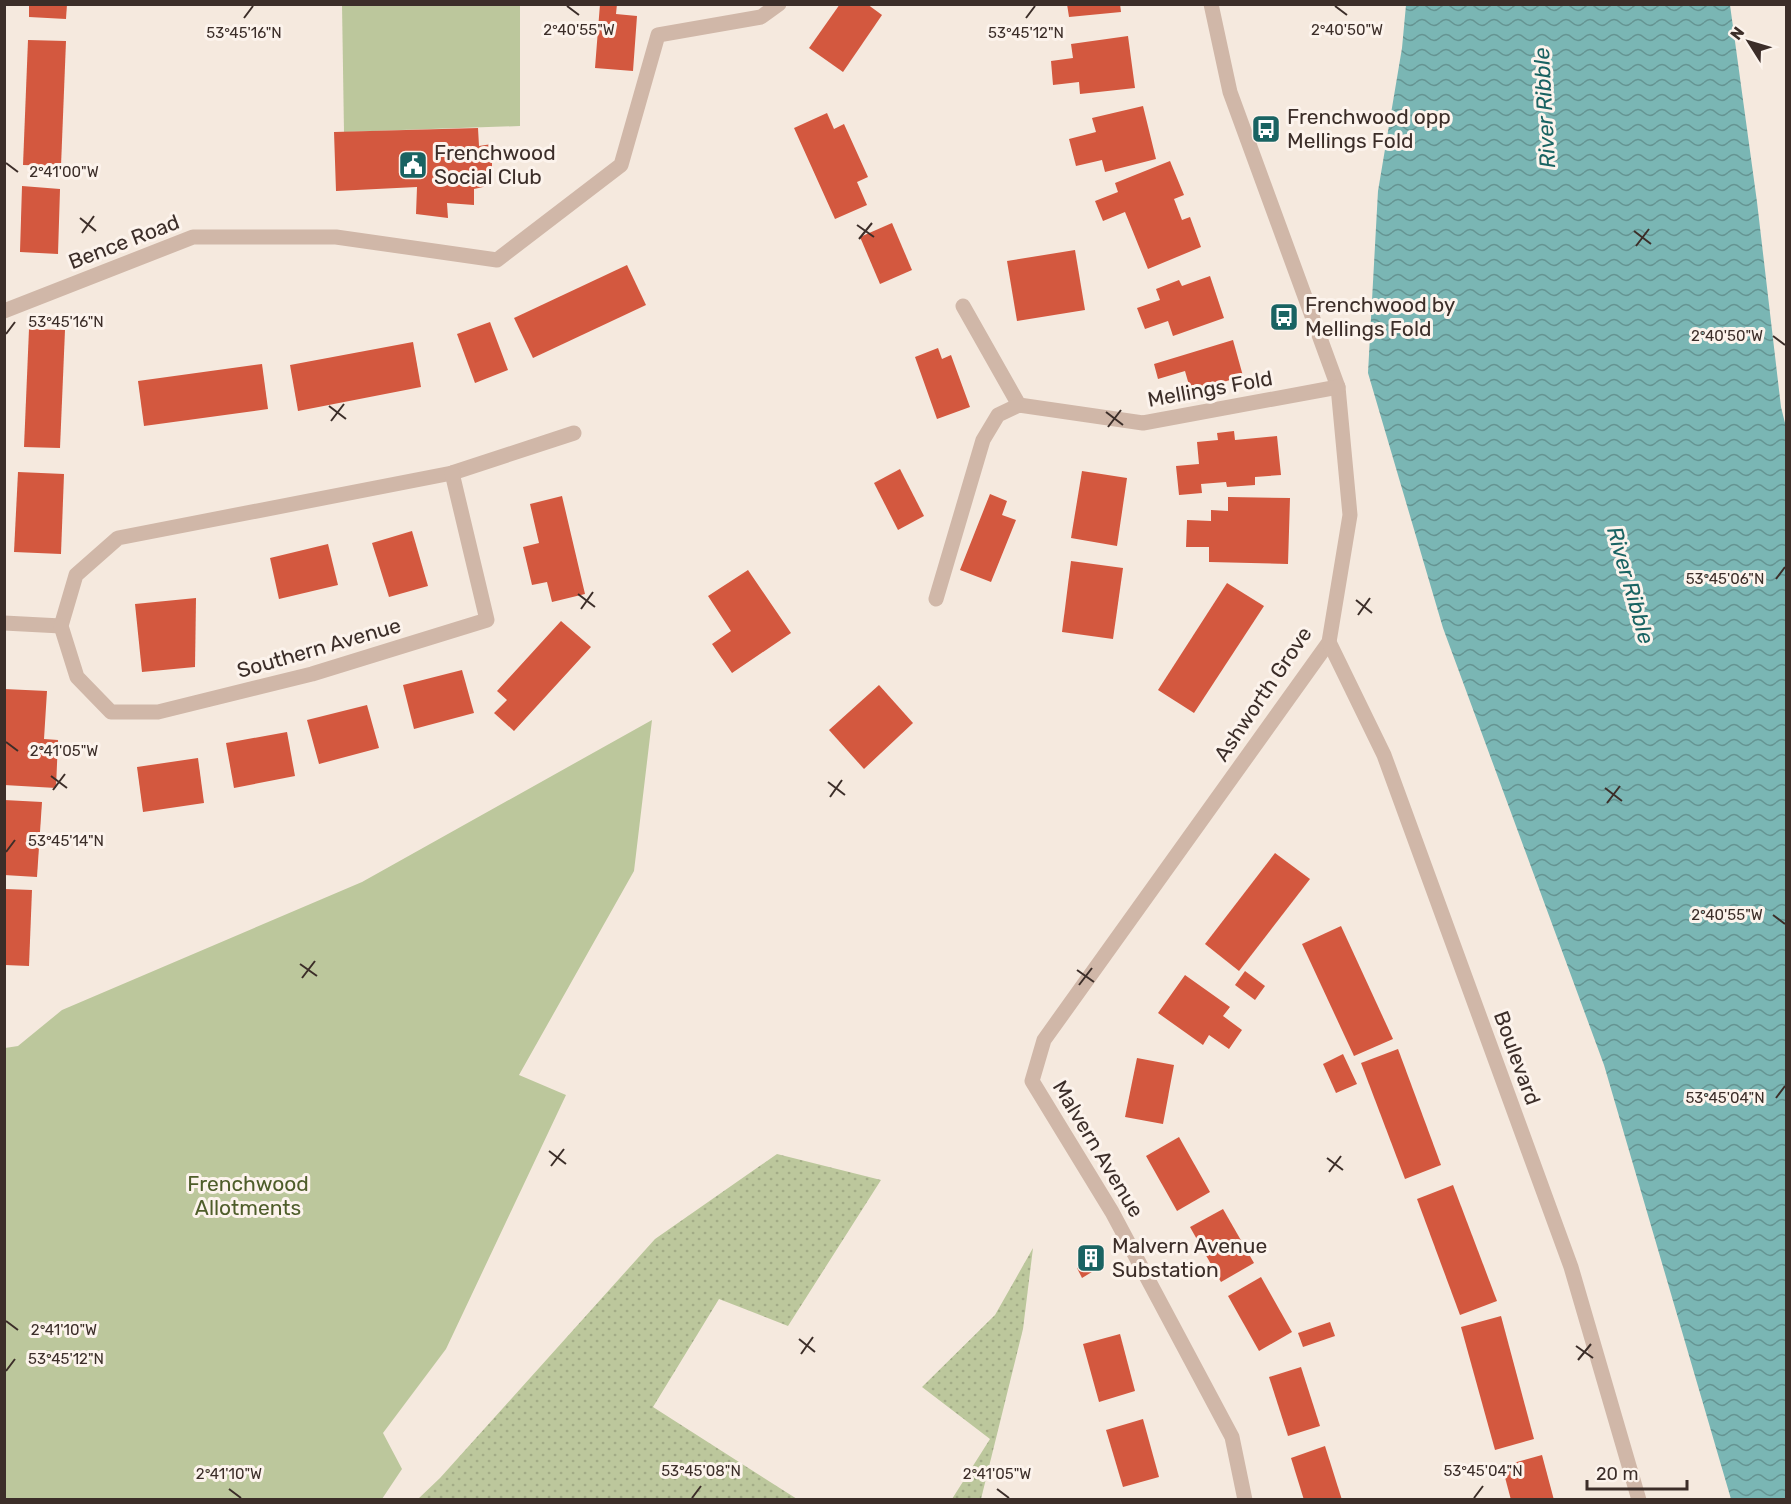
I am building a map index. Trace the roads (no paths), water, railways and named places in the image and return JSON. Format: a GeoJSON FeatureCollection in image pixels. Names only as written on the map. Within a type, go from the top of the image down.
{"type":"FeatureCollection","features":[{"type":"Feature","properties":{"kind":"street","name":"Bence Road"},"geometry":{"type":"LineString","coordinates":[[4,311],[193,237],[336,237],[497,260],[621,165],[658,35],[761,17],[779,4]]}},
{"type":"Feature","properties":{"kind":"street","name":"Ashworth Grove"},"geometry":{"type":"LineString","coordinates":[[1032,1082],[1044,1040],[1329,642],[1350,515],[1338,387],[1230,92],[1211,4]]}},
{"type":"Feature","properties":{"kind":"street"},"geometry":{"type":"LineString","coordinates":[[936,599],[983,440],[998,416],[1019,405],[963,306]]}},
{"type":"Feature","properties":{"kind":"street","name":"Mellings Fold"},"geometry":{"type":"LineString","coordinates":[[1019,405],[1143,423],[1338,387]]}},
{"type":"Feature","properties":{"kind":"street"},"geometry":{"type":"LineString","coordinates":[[4,623],[61,626],[76,575],[118,538],[452,473],[574,433]]}},
{"type":"Feature","properties":{"kind":"street","name":"Southern Avenue"},"geometry":{"type":"LineString","coordinates":[[61,626],[77,677],[111,712],[158,712],[312,675],[487,620],[452,473]]}},
{"type":"Feature","properties":{"kind":"street","name":"Boulevard"},"geometry":{"type":"LineString","coordinates":[[1329,642],[1384,755],[1567,1256],[1639,1500]]}},
{"type":"Feature","properties":{"kind":"street","name":"Malvern Avenue"},"geometry":{"type":"LineString","coordinates":[[1032,1082],[1112,1212],[1232,1437],[1245,1500]]}},
{"type":"Feature","properties":{"kind":"water","name":"River Ribble"},"geometry":{"type":"Polygon","coordinates":[[[1406,5],[1730,5],[1757,202],[1781,407],[1786,427],[1786,1499],[1731,1499],[1604,1065],[1443,628],[1368,373],[1378,191],[1402,48],[1406,5]]]}},
{"type":"Feature","properties":{"kind":"place","name":"Frenchwood opp Mellings Fold"},"geometry":{"type":"Point","coordinates":[1266,129]}},
{"type":"Feature","properties":{"kind":"place","name":"Frenchwood Social Club"},"geometry":{"type":"Point","coordinates":[413,165]}},
{"type":"Feature","properties":{"kind":"place","name":"Frenchwood by Mellings Fold"},"geometry":{"type":"Point","coordinates":[1284,317]}},
{"type":"Feature","properties":{"kind":"place","name":"Malvern Avenue Substation"},"geometry":{"type":"Point","coordinates":[1091,1258]}},
{"type":"Feature","properties":{"kind":"park label","name":"Frenchwood Allotments"},"geometry":{"type":"Point","coordinates":[248,1196]}}]}
